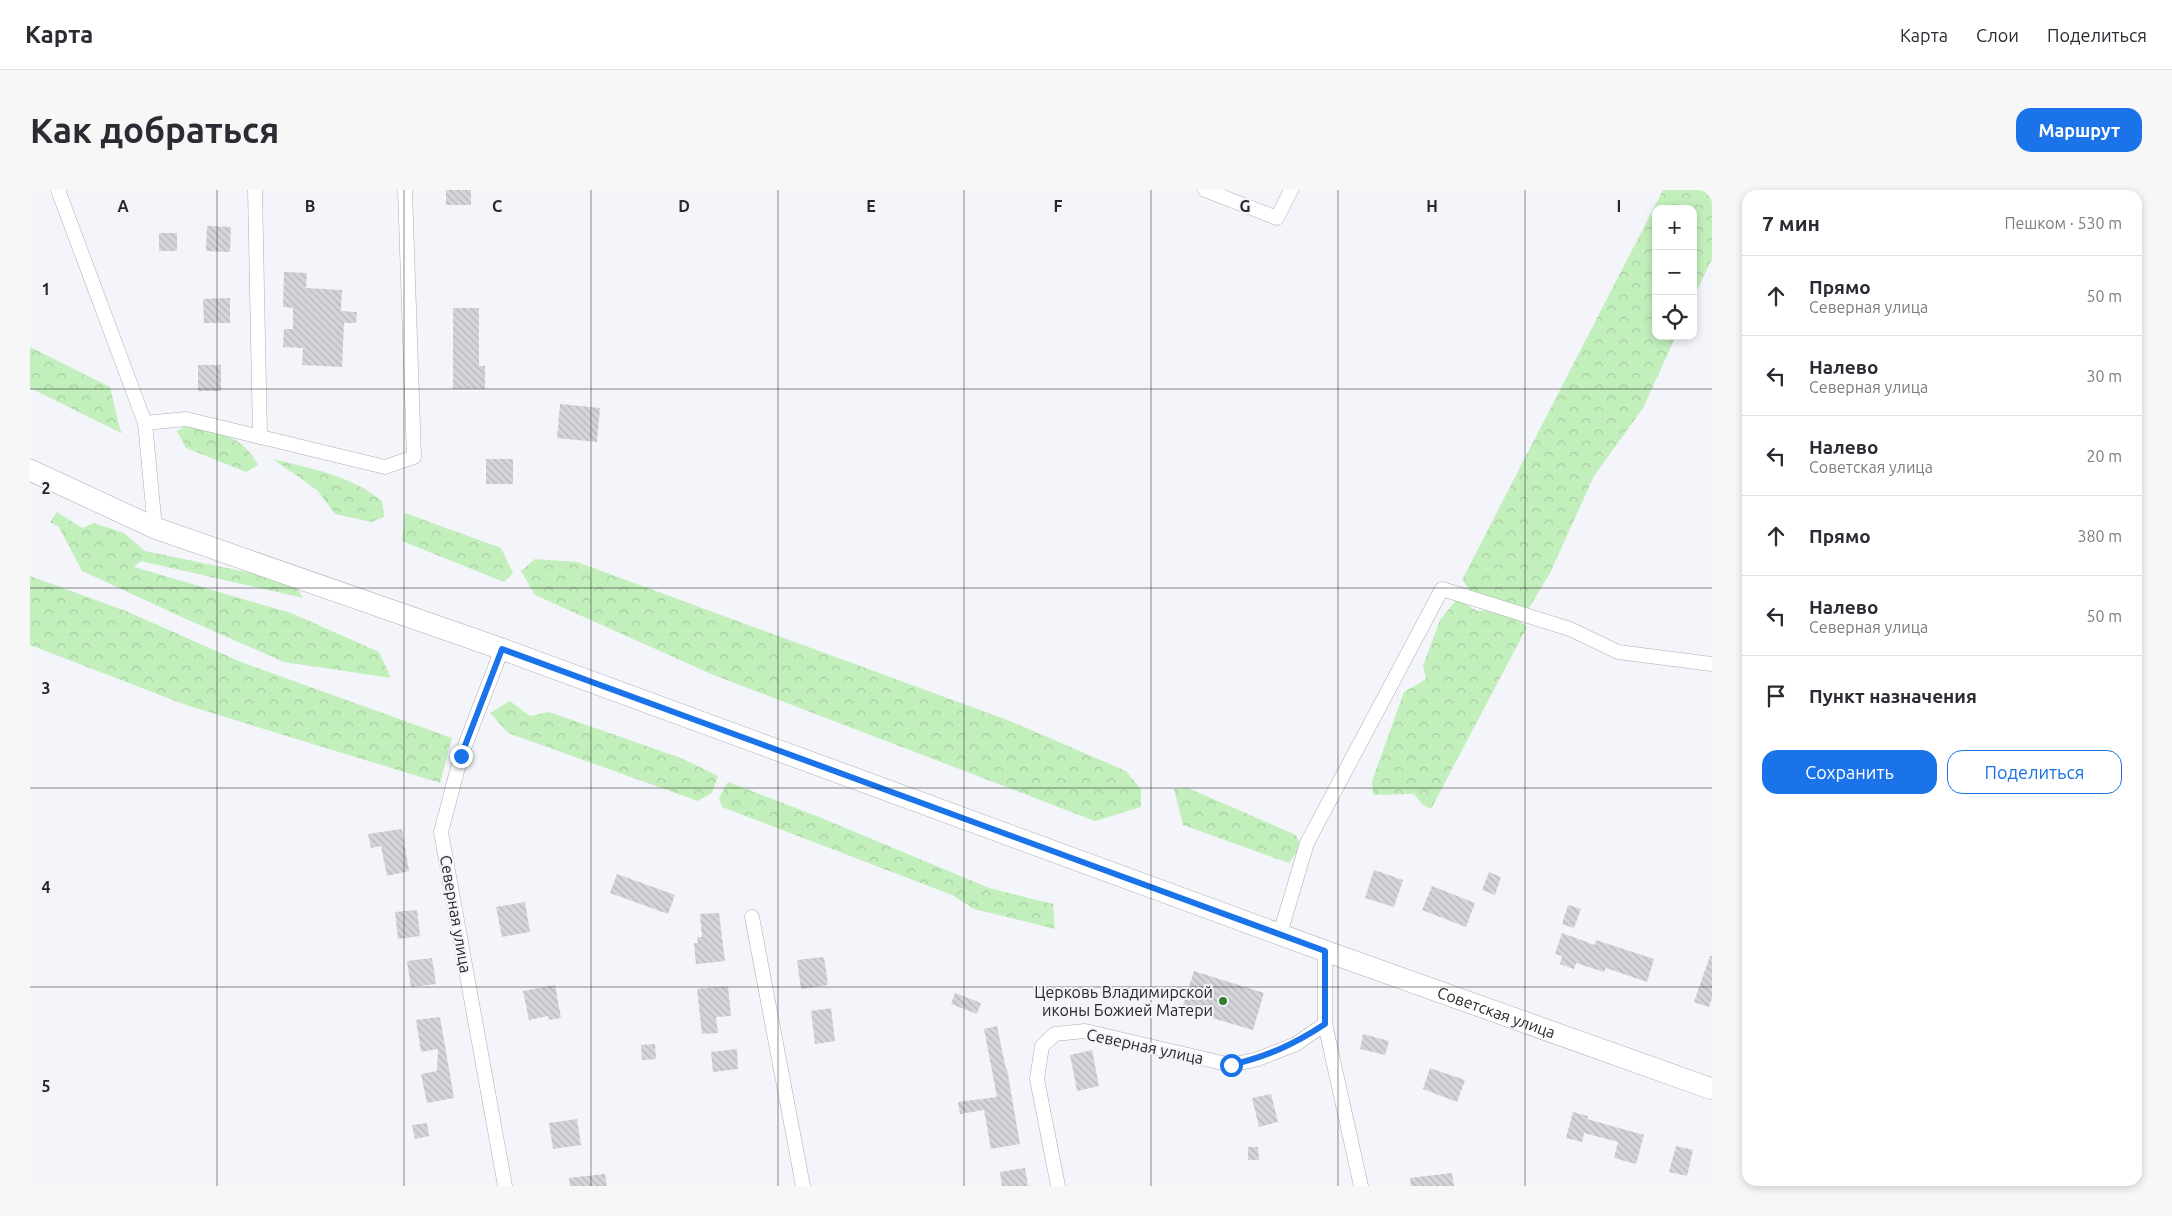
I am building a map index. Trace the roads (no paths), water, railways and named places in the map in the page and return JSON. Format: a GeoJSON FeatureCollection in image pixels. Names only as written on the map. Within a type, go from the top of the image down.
{"type":"FeatureCollection","features":[{"type":"Feature","properties":{"kind":"main road","name":"Советская улица"},"geometry":{"type":"LineString","coordinates":[[30,470],[156,528],[502,649],[1325,951],[1712,1089]]}},
{"type":"Feature","properties":{"kind":"street"},"geometry":{"type":"LineString","coordinates":[[58,190],[146,422],[156,528]]}},
{"type":"Feature","properties":{"kind":"street"},"geometry":{"type":"LineString","coordinates":[[255,190],[260,437]]}},
{"type":"Feature","properties":{"kind":"street"},"geometry":{"type":"LineString","coordinates":[[146,422],[186,419],[385,467],[414,457],[405,190]]}},
{"type":"Feature","properties":{"kind":"street"},"geometry":{"type":"LineString","coordinates":[[1205,190],[1277,218],[1291,190]]}},
{"type":"Feature","properties":{"kind":"street"},"geometry":{"type":"LineString","coordinates":[[1280,934],[1307,843],[1442,589],[1570,629],[1618,652],[1712,664]]}},
{"type":"Feature","properties":{"kind":"street","name":"Северная улица"},"geometry":{"type":"LineString","coordinates":[[502,649],[461,756],[441,832],[505,1186]]}},
{"type":"Feature","properties":{"kind":"street"},"geometry":{"type":"LineString","coordinates":[[752,917],[803,1186]]}},
{"type":"Feature","properties":{"kind":"street"},"geometry":{"type":"LineString","coordinates":[[1325,951],[1325,1024],[1361,1186]]}},
{"type":"Feature","properties":{"kind":"street","name":"Северная улица"},"geometry":{"type":"LineString","coordinates":[[1058,1186],[1037,1079],[1042,1046],[1055,1034],[1085,1031],[1231,1065],[1258,1059],[1296,1044],[1325,1024]]}},
{"type":"Feature","properties":{"kind":"place","name":"Церковь Владимирской иконы Божией Матери"},"geometry":{"type":"Point","coordinates":[1223,1001]}}]}
